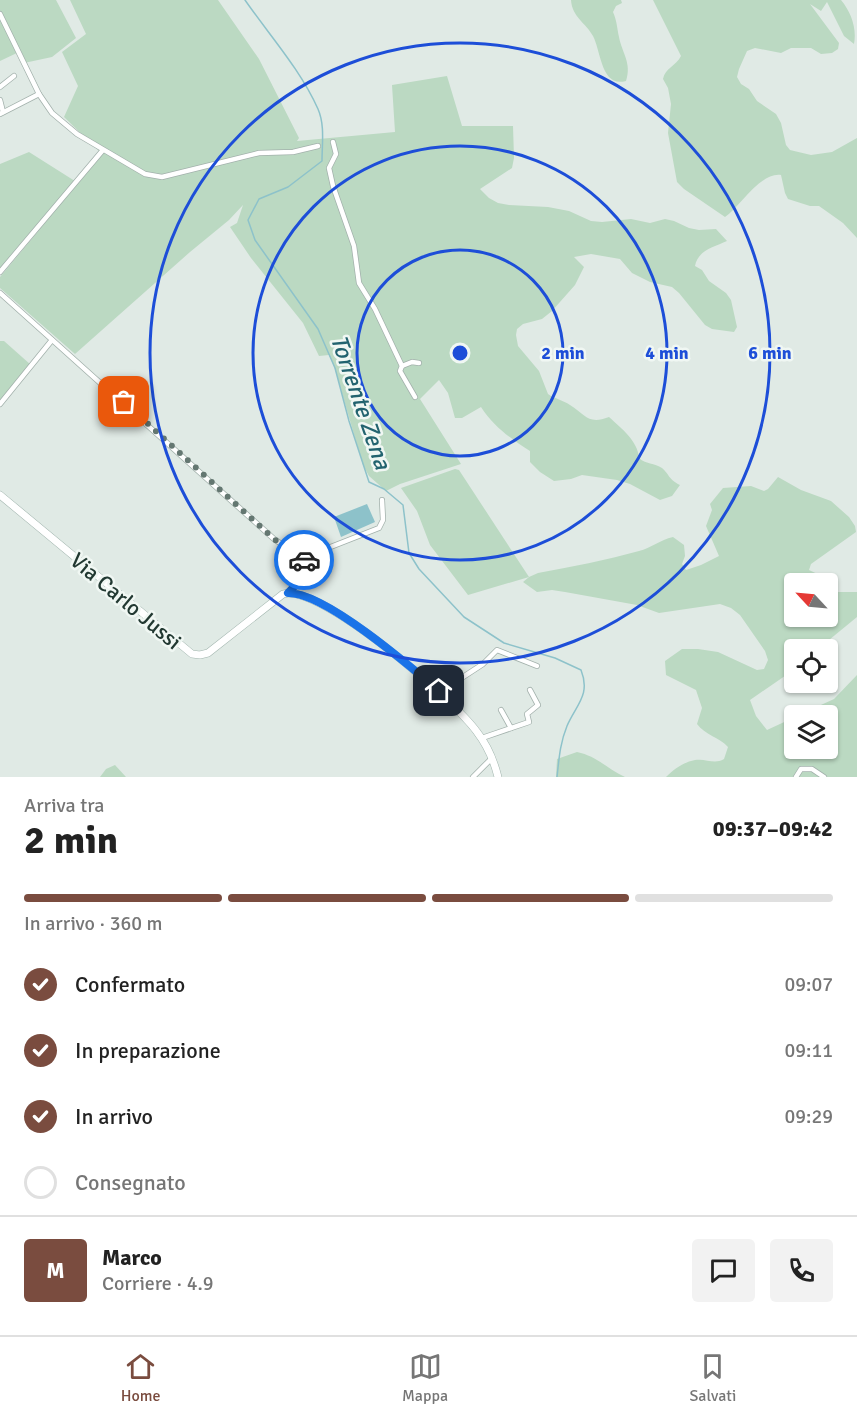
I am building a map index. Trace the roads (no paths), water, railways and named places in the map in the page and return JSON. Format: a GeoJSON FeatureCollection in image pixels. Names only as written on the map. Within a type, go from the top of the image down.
{"type":"FeatureCollection","features":[{"type":"Feature","properties":{"kind":"street"},"geometry":{"type":"LineString","coordinates":[[0,14],[39,94],[62,123],[144,174],[162,177],[259,153],[293,152],[318,146]]}},
{"type":"Feature","properties":{"kind":"street"},"geometry":{"type":"LineString","coordinates":[[0,87],[14,76]]}},
{"type":"Feature","properties":{"kind":"street"},"geometry":{"type":"LineString","coordinates":[[0,100],[2,113],[39,94]]}},
{"type":"Feature","properties":{"kind":"street"},"geometry":{"type":"LineString","coordinates":[[333,142],[336,154],[329,168],[354,246],[359,283],[375,309],[402,366],[400,371],[415,397]]}},
{"type":"Feature","properties":{"kind":"street"},"geometry":{"type":"LineString","coordinates":[[0,272],[103,150]]}},
{"type":"Feature","properties":{"kind":"street"},"geometry":{"type":"LineString","coordinates":[[0,293],[274,539],[314,566]]}},
{"type":"Feature","properties":{"kind":"street"},"geometry":{"type":"LineString","coordinates":[[0,404],[52,340]]}},
{"type":"Feature","properties":{"kind":"street"},"geometry":{"type":"LineString","coordinates":[[402,366],[412,362],[419,363]]}},
{"type":"Feature","properties":{"kind":"street","name":"Via Carlo Jussi"},"geometry":{"type":"LineString","coordinates":[[0,495],[186,651],[200,655],[208,653],[266,606],[288,593],[328,548],[379,528],[383,520],[382,500]]}},
{"type":"Feature","properties":{"kind":"street"},"geometry":{"type":"LineString","coordinates":[[288,593],[306,596],[329,609],[406,664],[440,692],[482,738],[498,777]]}},
{"type":"Feature","properties":{"kind":"street"},"geometry":{"type":"LineString","coordinates":[[440,692],[483,664],[497,650],[537,666]]}},
{"type":"Feature","properties":{"kind":"street"},"geometry":{"type":"LineString","coordinates":[[482,738],[530,722],[527,714],[538,705],[530,690]]}},
{"type":"Feature","properties":{"kind":"street"},"geometry":{"type":"LineString","coordinates":[[501,710],[511,728]]}},
{"type":"Feature","properties":{"kind":"street"},"geometry":{"type":"LineString","coordinates":[[473,777],[491,759]]}},
{"type":"Feature","properties":{"kind":"street"},"geometry":{"type":"LineString","coordinates":[[796,777],[801,769],[812,769],[824,777]]}},
{"type":"Feature","properties":{"kind":"water"},"geometry":{"type":"Polygon","coordinates":[[[367,504],[375,522],[341,537],[334,517],[367,504]]]}},
{"type":"Feature","properties":{"kind":"waterway","name":"Torrente Zena"},"geometry":{"type":"LineString","coordinates":[[245,0],[294,66],[311,94],[322,121],[323,135],[322,161],[288,187],[259,199],[248,220],[255,240],[318,329],[335,368],[369,482],[384,489],[403,505],[409,553],[419,569],[464,617],[504,643],[555,658],[581,670],[584,679],[583,693],[565,732],[557,777]]}}]}
